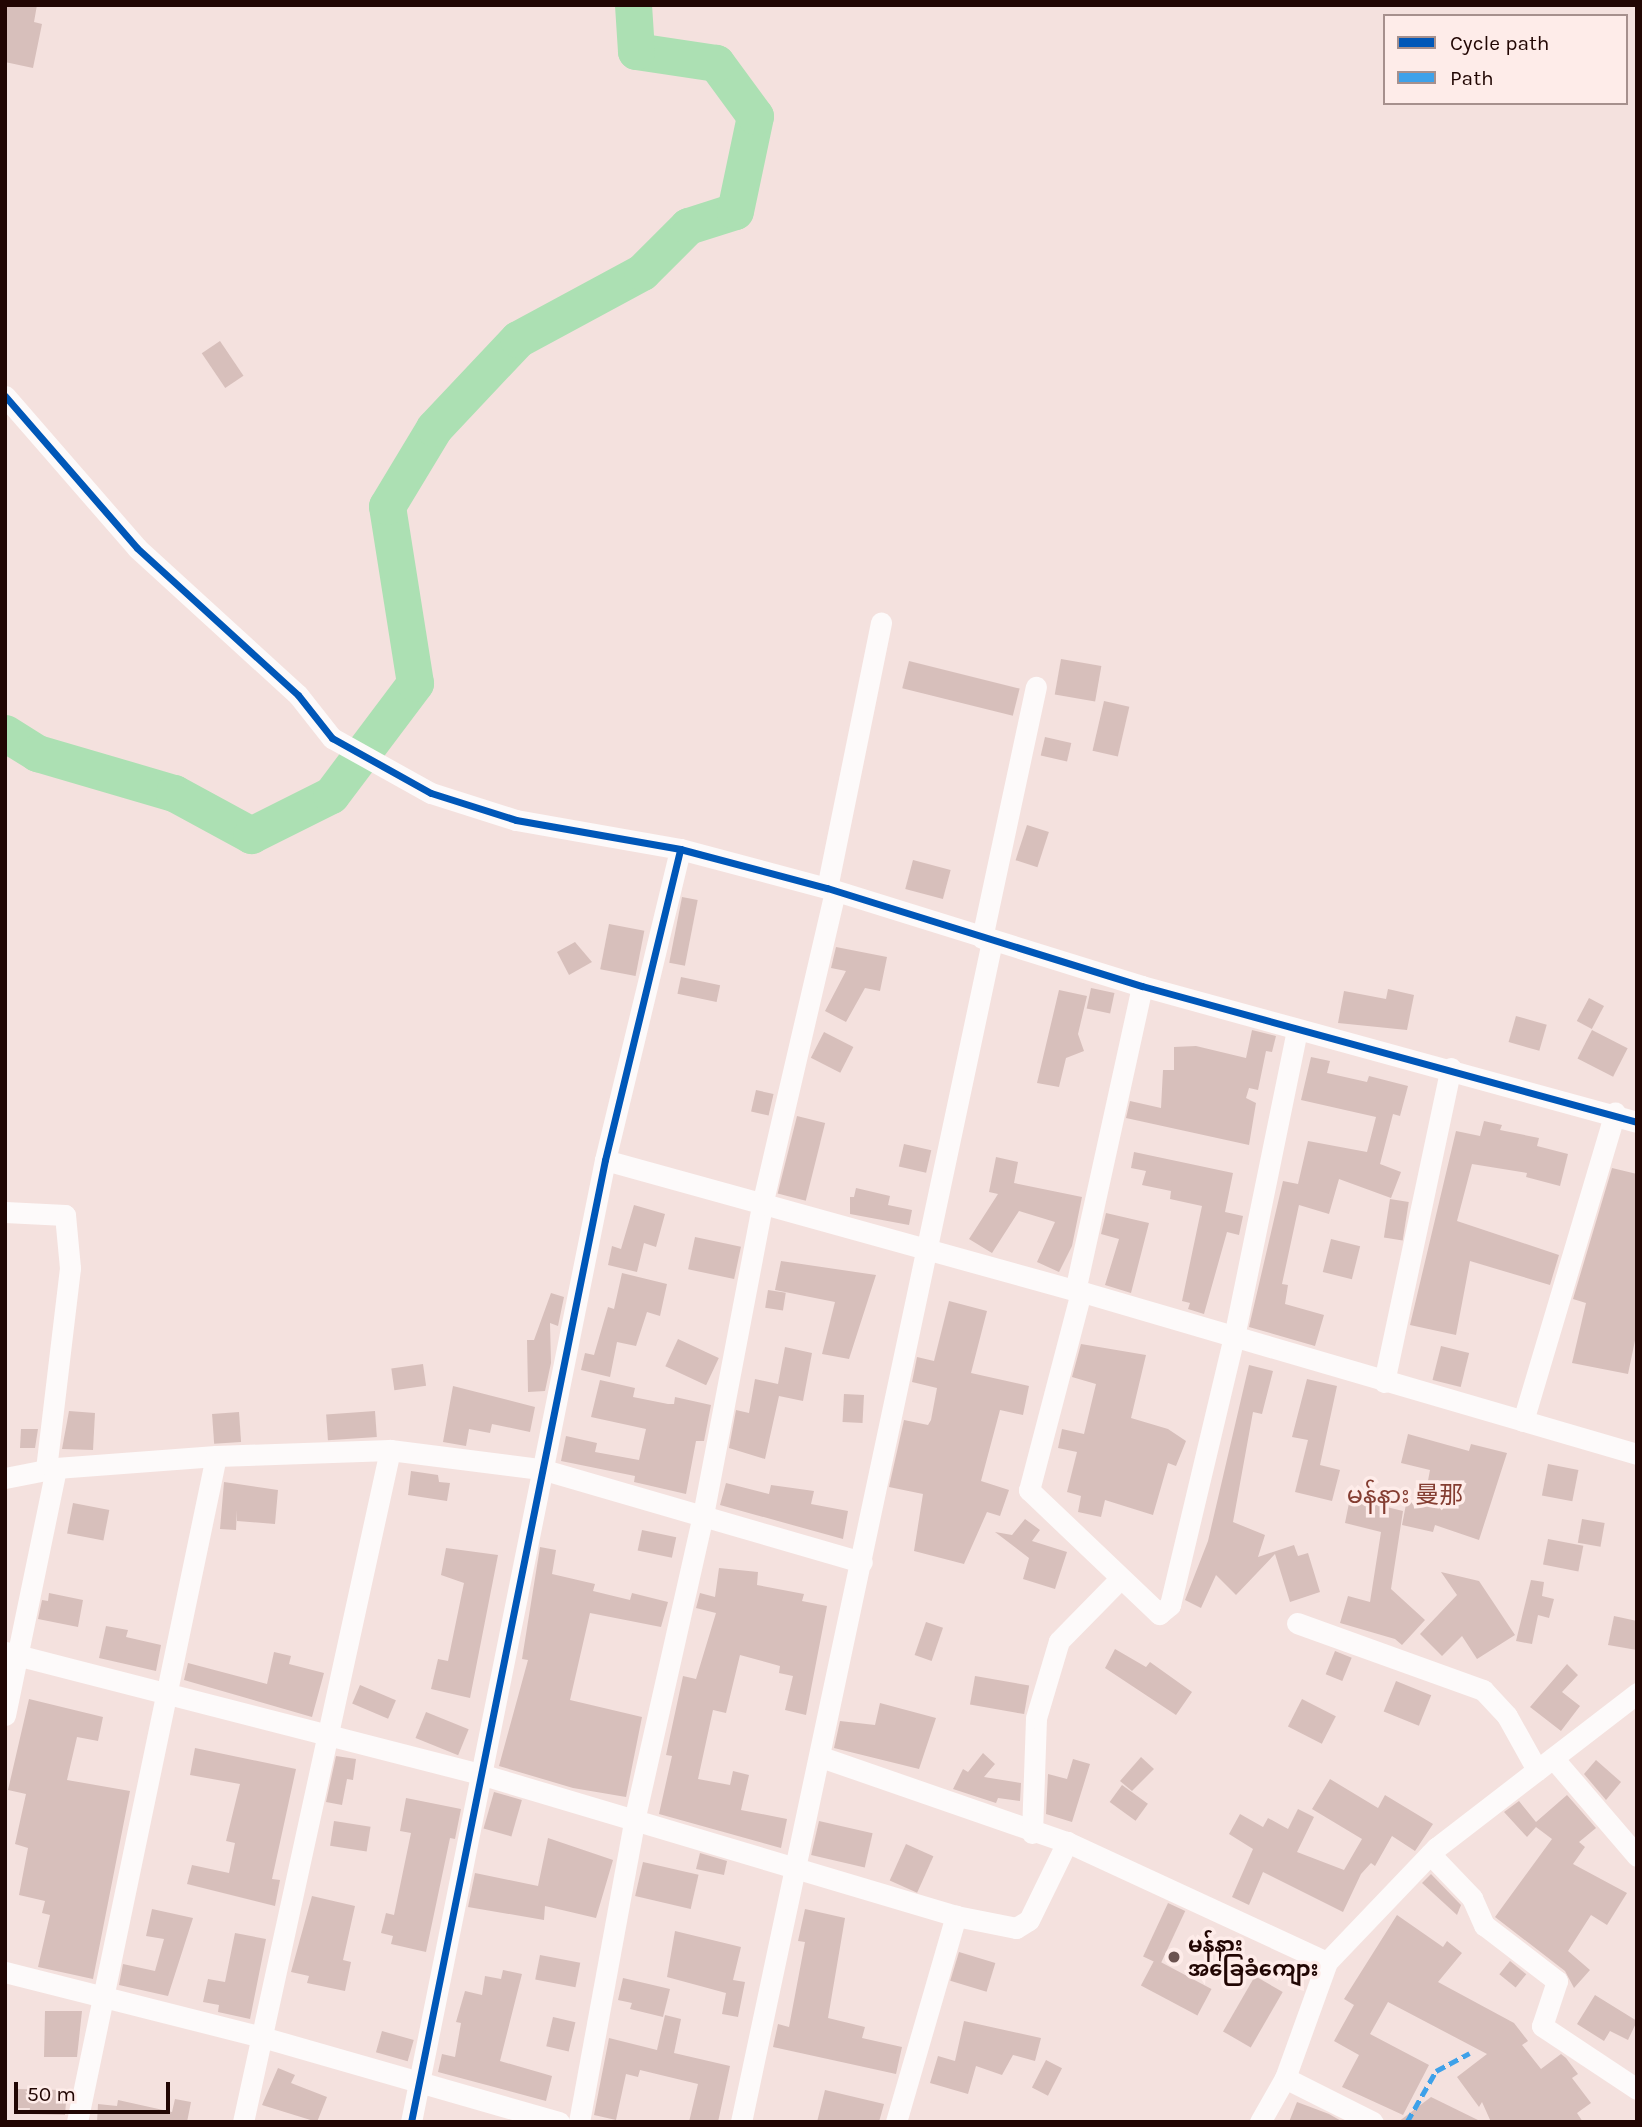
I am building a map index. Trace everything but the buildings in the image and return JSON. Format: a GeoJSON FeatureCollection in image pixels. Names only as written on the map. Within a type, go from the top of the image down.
{"type":"FeatureCollection","features":[{"type":"Feature","properties":{"kind":"street"},"geometry":{"type":"LineString","coordinates":[[5,396],[137,548],[298,695],[332,738],[380,769],[431,793],[516,820],[680,849],[831,889],[1142,986],[1615,1112],[1637,1122]]}},
{"type":"Feature","properties":{"kind":"street"},"geometry":{"type":"LineString","coordinates":[[579,2122],[634,1821],[703,1515],[762,1205],[831,889],[881,622]]}},
{"type":"Feature","properties":{"kind":"street"},"geometry":{"type":"LineString","coordinates":[[741,2122],[798,1868],[927,1252],[1036,687]]}},
{"type":"Feature","properties":{"kind":"street"},"geometry":{"type":"LineString","coordinates":[[411,2122],[605,1160],[680,849]]}},
{"type":"Feature","properties":{"kind":"street"},"geometry":{"type":"LineString","coordinates":[[1142,986],[1078,1291],[1029,1490],[1159,1614],[1170,1605],[1234,1337],[1297,1029]]}},
{"type":"Feature","properties":{"kind":"street"},"geometry":{"type":"LineString","coordinates":[[1384,1382],[1451,1068]]}},
{"type":"Feature","properties":{"kind":"street"},"geometry":{"type":"LineString","coordinates":[[1523,1421],[1615,1112]]}},
{"type":"Feature","properties":{"kind":"street"},"geometry":{"type":"LineString","coordinates":[[605,1160],[927,1252],[1078,1291],[1637,1454]]}},
{"type":"Feature","properties":{"kind":"street"},"geometry":{"type":"LineString","coordinates":[[5,1212],[65,1215],[69,1268],[51,1469],[12,1653],[5,1715]]}},
{"type":"Feature","properties":{"kind":"street"},"geometry":{"type":"LineString","coordinates":[[5,1478],[51,1469],[216,1456],[390,1450],[541,1469],[862,1562]]}},
{"type":"Feature","properties":{"kind":"street"},"geometry":{"type":"LineString","coordinates":[[243,2122],[390,1450]]}},
{"type":"Feature","properties":{"kind":"street"},"geometry":{"type":"LineString","coordinates":[[77,2122],[216,1456]]}},
{"type":"Feature","properties":{"kind":"street"},"geometry":{"type":"LineString","coordinates":[[1032,1833],[1036,1718],[1059,1641],[1121,1578]]}},
{"type":"Feature","properties":{"kind":"street"},"geometry":{"type":"LineString","coordinates":[[1297,1623],[1483,1690],[1545,1764],[1637,1856]]}},
{"type":"Feature","properties":{"kind":"street"},"geometry":{"type":"LineString","coordinates":[[12,1653],[480,1774],[956,1916],[1022,1926],[1067,1842]]}},
{"type":"Feature","properties":{"kind":"street"},"geometry":{"type":"LineString","coordinates":[[1260,2122],[1285,2078],[1327,1962],[1430,1854],[1637,1693]]}},
{"type":"Feature","properties":{"kind":"street"},"geometry":{"type":"LineString","coordinates":[[821,1757],[1032,1833],[1067,1842],[1327,1962]]}},
{"type":"Feature","properties":{"kind":"street"},"geometry":{"type":"LineString","coordinates":[[1430,1854],[1472,1898],[1484,1925],[1557,1981],[1543,2011],[1542,2026],[1637,2089]]}},
{"type":"Feature","properties":{"kind":"street"},"geometry":{"type":"LineString","coordinates":[[896,2122],[956,1916]]}},
{"type":"Feature","properties":{"kind":"street"},"geometry":{"type":"LineString","coordinates":[[5,1972],[262,2037],[558,2122]]}},
{"type":"Feature","properties":{"kind":"street"},"geometry":{"type":"LineString","coordinates":[[1285,2078],[1373,2122]]}},
{"type":"Feature","properties":{"kind":"waterway"},"geometry":{"type":"LineString","coordinates":[[5,733],[37,753],[174,793],[251,835],[331,795],[415,683],[387,506],[434,428],[518,339],[642,272],[688,226],[735,211],[755,116],[716,63],[636,51],[633,5]]}},
{"type":"Feature","properties":{"kind":"marked path"},"geometry":{"type":"LineString","coordinates":[[1407,2122],[1436,2071],[1470,2053]]}},
{"type":"Feature","properties":{"kind":"cycle path"},"geometry":{"type":"LineString","coordinates":[[5,396],[137,548],[298,695],[332,738],[431,793],[516,820],[680,849],[827,888],[1142,986],[1637,1122]]}},
{"type":"Feature","properties":{"kind":"cycle path"},"geometry":{"type":"LineString","coordinates":[[411,2122],[605,1160],[680,849]]}},
{"type":"Feature","properties":{"kind":"place","name":"မန်နား အခြေခံကျေား"},"geometry":{"type":"Point","coordinates":[1174,1957]}},
{"type":"Feature","properties":{"kind":"district","name":"မန်နား 曼那"},"geometry":{"type":"Point","coordinates":[1405,1496]}}]}
